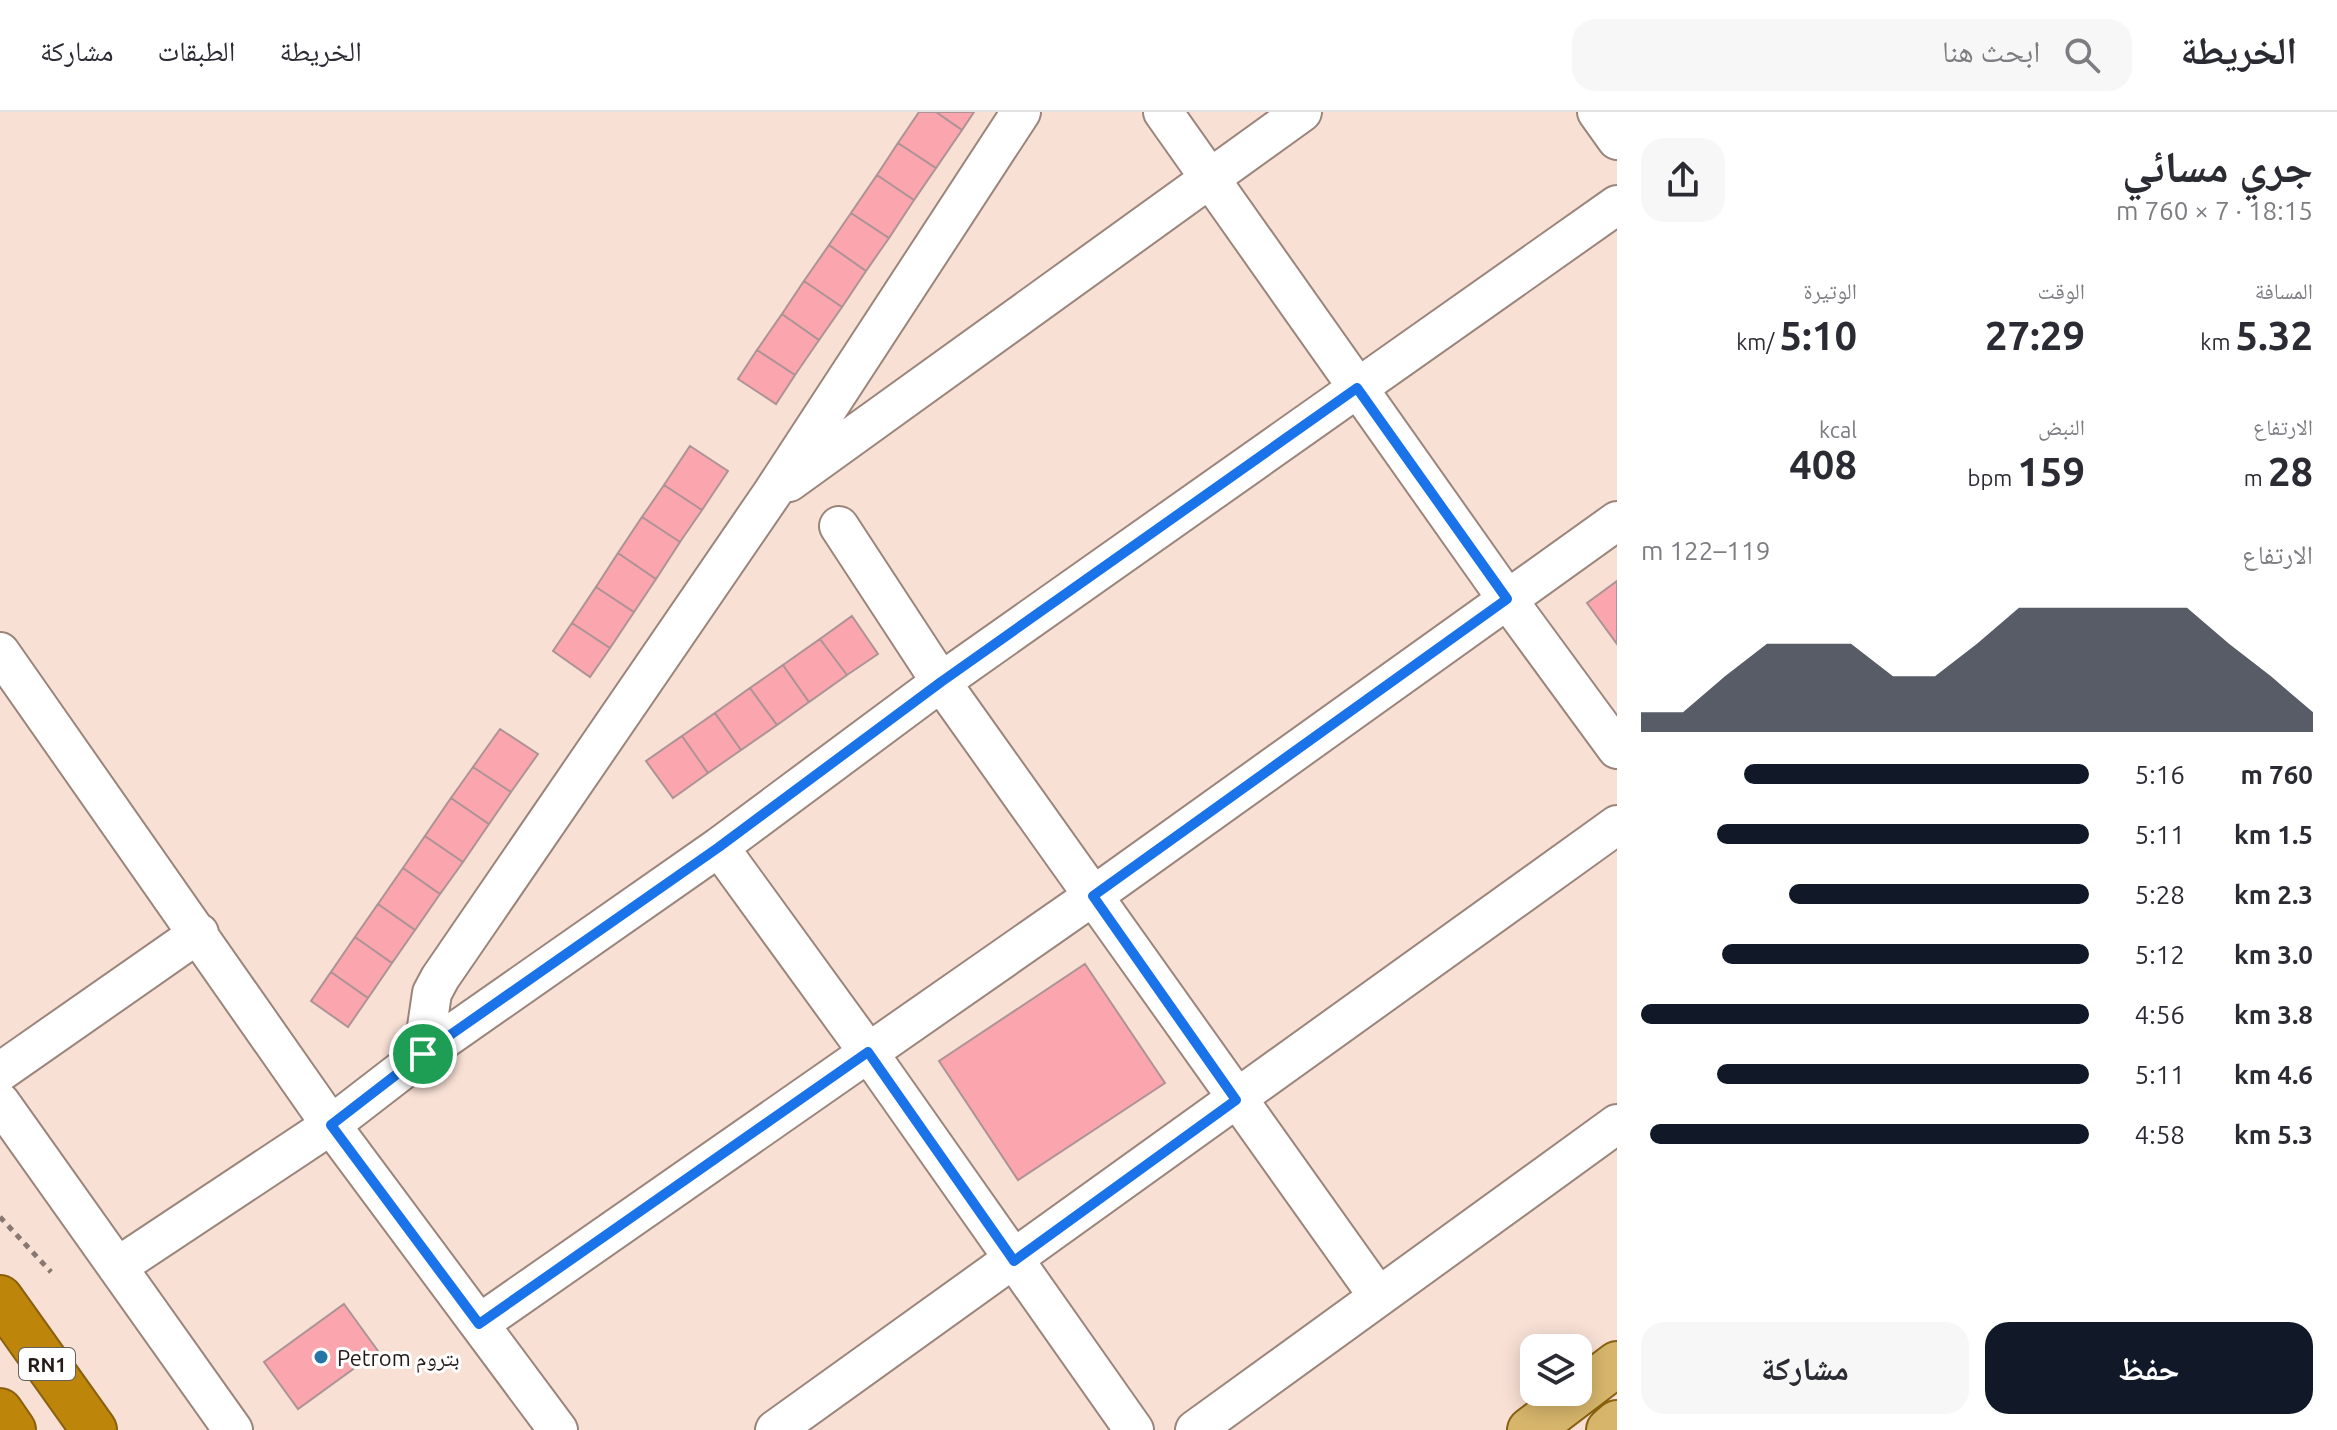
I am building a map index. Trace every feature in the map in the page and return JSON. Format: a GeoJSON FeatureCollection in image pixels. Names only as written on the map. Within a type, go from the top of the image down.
{"type":"FeatureCollection","features":[{"type":"Feature","properties":{"kind":"highway","name":"RN1"},"geometry":{"type":"LineString","coordinates":[[0,1298],[94,1430]]}},
{"type":"Feature","properties":{"kind":"highway"},"geometry":{"type":"LineString","coordinates":[[0,1411],[13,1430]]}},
{"type":"Feature","properties":{"kind":"main road"},"geometry":{"type":"LineString","coordinates":[[1530,1430],[1616,1366]]}},
{"type":"Feature","properties":{"kind":"main road"},"geometry":{"type":"LineString","coordinates":[[1609,1430],[1617,1423]]}},
{"type":"Feature","properties":{"kind":"street"},"geometry":{"type":"LineString","coordinates":[[423,1054],[427,1011],[440,978],[773,492],[1021,112]]}},
{"type":"Feature","properties":{"kind":"street"},"geometry":{"type":"LineString","coordinates":[[1163,112],[1507,599],[1617,749]]}},
{"type":"Feature","properties":{"kind":"street"},"geometry":{"type":"LineString","coordinates":[[773,492],[1302,112]]}},
{"type":"Feature","properties":{"kind":"street"},"geometry":{"type":"LineString","coordinates":[[1597,112],[1617,140]]}},
{"type":"Feature","properties":{"kind":"street"},"geometry":{"type":"LineString","coordinates":[[117,1267],[331,1125],[423,1054],[719,847],[941,682],[1617,205]]}},
{"type":"Feature","properties":{"kind":"street"},"geometry":{"type":"LineString","coordinates":[[479,1324],[1093,896],[1617,521]]}},
{"type":"Feature","properties":{"kind":"street"},"geometry":{"type":"LineString","coordinates":[[839,526],[941,682],[1378,1296]]}},
{"type":"Feature","properties":{"kind":"street"},"geometry":{"type":"LineString","coordinates":[[0,652],[331,1125],[558,1430]]}},
{"type":"Feature","properties":{"kind":"street"},"geometry":{"type":"LineString","coordinates":[[775,1430],[1617,825]]}},
{"type":"Feature","properties":{"kind":"street"},"geometry":{"type":"LineString","coordinates":[[719,847],[868,1052],[1134,1430]]}},
{"type":"Feature","properties":{"kind":"street"},"geometry":{"type":"LineString","coordinates":[[0,1072],[199,933]]}},
{"type":"Feature","properties":{"kind":"street"},"geometry":{"type":"LineString","coordinates":[[0,1102],[233,1430]]}},
{"type":"Feature","properties":{"kind":"street"},"geometry":{"type":"LineString","coordinates":[[1195,1430],[1617,1124]]}},
{"type":"Feature","properties":{"kind":"path"},"geometry":{"type":"LineString","coordinates":[[0,1217],[51,1272]]}},
{"type":"Feature","properties":{"kind":"building"},"geometry":{"type":"Polygon","coordinates":[[[919,112],[936,112],[962,130],[936,168],[898,143],[919,112]]]}},
{"type":"Feature","properties":{"kind":"building"},"geometry":{"type":"Polygon","coordinates":[[[936,112],[974,112],[962,130],[936,112]]]}},
{"type":"Feature","properties":{"kind":"building"},"geometry":{"type":"Polygon","coordinates":[[[898,143],[936,168],[914,200],[877,175],[898,143]]]}},
{"type":"Feature","properties":{"kind":"building"},"geometry":{"type":"Polygon","coordinates":[[[877,175],[914,200],[889,238],[851,213],[877,175]]]}},
{"type":"Feature","properties":{"kind":"building"},"geometry":{"type":"Polygon","coordinates":[[[851,213],[889,238],[866,271],[829,245],[851,213]]]}},
{"type":"Feature","properties":{"kind":"building"},"geometry":{"type":"Polygon","coordinates":[[[829,245],[866,271],[842,307],[804,281],[829,245]]]}},
{"type":"Feature","properties":{"kind":"building"},"geometry":{"type":"Polygon","coordinates":[[[804,281],[842,307],[819,340],[782,314],[804,281]]]}},
{"type":"Feature","properties":{"kind":"building"},"geometry":{"type":"Polygon","coordinates":[[[782,314],[819,340],[795,375],[757,350],[782,314]]]}},
{"type":"Feature","properties":{"kind":"building"},"geometry":{"type":"Polygon","coordinates":[[[757,350],[795,375],[776,404],[738,379],[757,350]]]}},
{"type":"Feature","properties":{"kind":"building"},"geometry":{"type":"Polygon","coordinates":[[[690,446],[728,471],[702,510],[664,485],[690,446]]]}},
{"type":"Feature","properties":{"kind":"building"},"geometry":{"type":"Polygon","coordinates":[[[664,485],[702,510],[680,542],[642,517],[664,485]]]}},
{"type":"Feature","properties":{"kind":"building"},"geometry":{"type":"Polygon","coordinates":[[[642,517],[680,542],[656,579],[618,553],[642,517]]]}},
{"type":"Feature","properties":{"kind":"building"},"geometry":{"type":"Polygon","coordinates":[[[618,553],[656,579],[634,612],[596,587],[618,553]]]}},
{"type":"Feature","properties":{"kind":"building"},"geometry":{"type":"Polygon","coordinates":[[[1617,581],[1617,644],[1587,603],[1617,581]]]}},
{"type":"Feature","properties":{"kind":"building"},"geometry":{"type":"Polygon","coordinates":[[[596,587],[634,612],[610,648],[572,623],[596,587]]]}},
{"type":"Feature","properties":{"kind":"building"},"geometry":{"type":"Polygon","coordinates":[[[852,616],[878,654],[847,675],[820,639],[852,616]]]}},
{"type":"Feature","properties":{"kind":"building"},"geometry":{"type":"Polygon","coordinates":[[[572,623],[610,648],[590,677],[553,651],[572,623]]]}},
{"type":"Feature","properties":{"kind":"building"},"geometry":{"type":"Polygon","coordinates":[[[820,639],[847,675],[809,702],[783,665],[820,639]]]}},
{"type":"Feature","properties":{"kind":"building"},"geometry":{"type":"Polygon","coordinates":[[[783,665],[809,702],[777,725],[750,688],[783,665]]]}},
{"type":"Feature","properties":{"kind":"building"},"geometry":{"type":"Polygon","coordinates":[[[750,688],[777,725],[741,750],[715,713],[750,688]]]}},
{"type":"Feature","properties":{"kind":"building"},"geometry":{"type":"Polygon","coordinates":[[[715,713],[741,750],[708,773],[682,736],[715,713]]]}},
{"type":"Feature","properties":{"kind":"building"},"geometry":{"type":"Polygon","coordinates":[[[500,729],[538,754],[511,792],[473,767],[500,729]]]}},
{"type":"Feature","properties":{"kind":"building"},"geometry":{"type":"Polygon","coordinates":[[[682,736],[708,773],[673,798],[646,761],[682,736]]]}},
{"type":"Feature","properties":{"kind":"building"},"geometry":{"type":"Polygon","coordinates":[[[473,767],[511,792],[489,824],[451,798],[473,767]]]}},
{"type":"Feature","properties":{"kind":"building"},"geometry":{"type":"Polygon","coordinates":[[[451,798],[489,824],[463,862],[425,836],[451,798]]]}},
{"type":"Feature","properties":{"kind":"building"},"geometry":{"type":"Polygon","coordinates":[[[425,836],[463,862],[440,894],[403,868],[425,836]]]}},
{"type":"Feature","properties":{"kind":"building"},"geometry":{"type":"Polygon","coordinates":[[[403,868],[440,894],[415,930],[378,904],[403,868]]]}},
{"type":"Feature","properties":{"kind":"building"},"geometry":{"type":"Polygon","coordinates":[[[378,904],[415,930],[392,963],[355,937],[378,904]]]}},
{"type":"Feature","properties":{"kind":"building"},"geometry":{"type":"Polygon","coordinates":[[[355,937],[392,963],[368,998],[331,972],[355,937]]]}},
{"type":"Feature","properties":{"kind":"building"},"geometry":{"type":"Polygon","coordinates":[[[1085,964],[1165,1083],[1018,1180],[939,1061],[1085,964]]]}},
{"type":"Feature","properties":{"kind":"building"},"geometry":{"type":"Polygon","coordinates":[[[331,972],[368,998],[348,1027],[311,1001],[331,972]]]}},
{"type":"Feature","properties":{"kind":"building","name":"Petrom بتروم"},"geometry":{"type":"Polygon","coordinates":[[[344,1304],[378,1351],[298,1409],[264,1362],[344,1304]]]}},
{"type":"Feature","properties":{"kind":"place","name":"Petrom بتروم"},"geometry":{"type":"Point","coordinates":[321,1357]}},
{"type":"Feature","properties":{"kind":"route"},"geometry":{"type":"LineString","coordinates":[[1357,388],[1507,599],[1093,896],[1236,1100],[1014,1261],[868,1052],[479,1324],[331,1125],[423,1054],[719,847],[941,682],[1357,388]]}}]}
